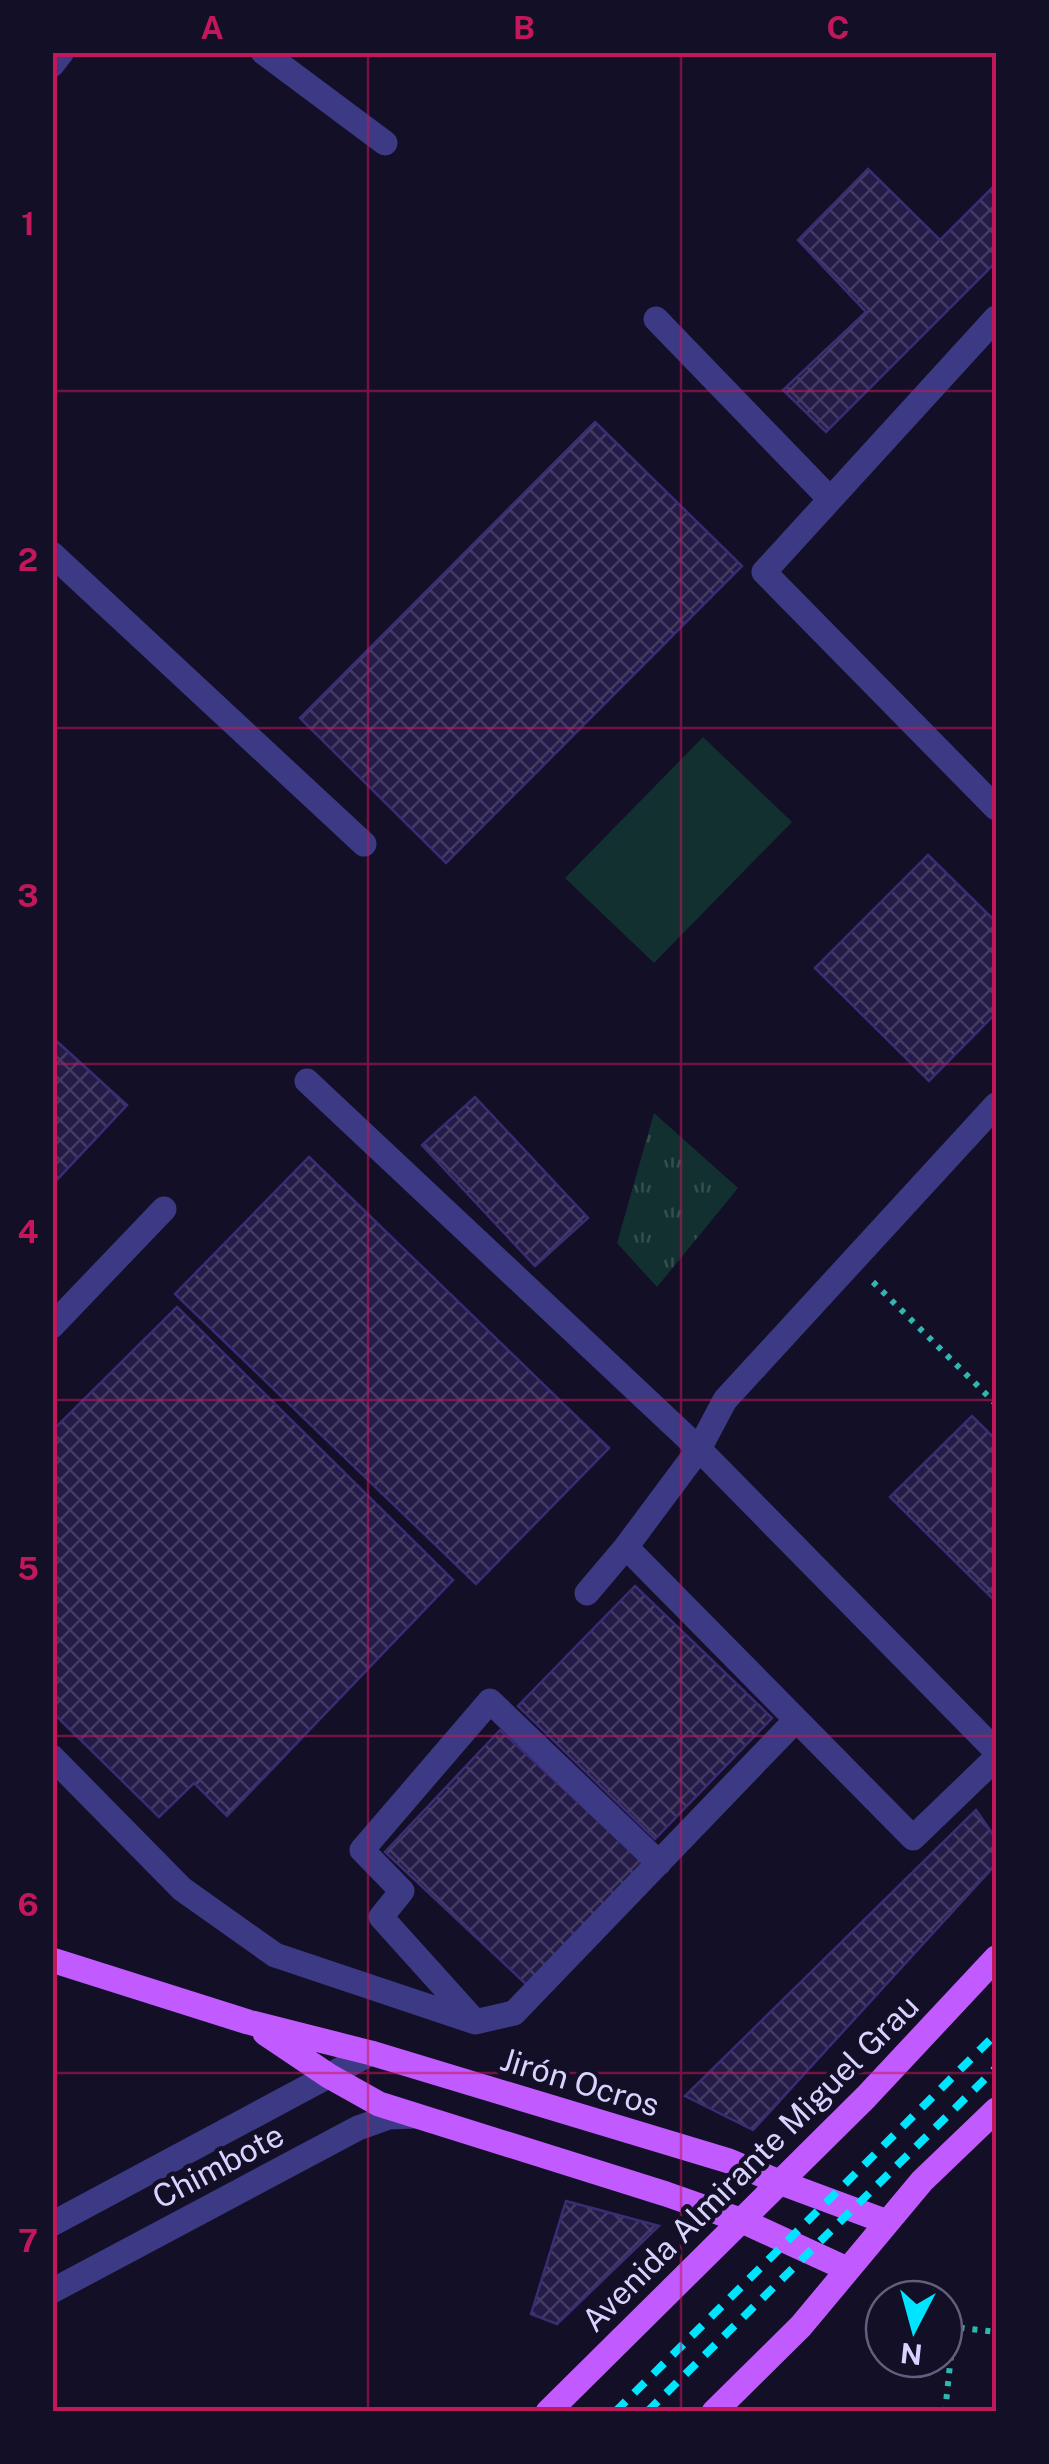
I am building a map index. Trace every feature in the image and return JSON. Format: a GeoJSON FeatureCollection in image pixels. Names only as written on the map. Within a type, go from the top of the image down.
{"type":"FeatureCollection","features":[{"type":"Feature","properties":{"kind":"main road","name":"Avenida Almirante Miguel Grau"},"geometry":{"type":"LineString","coordinates":[[548,2412],[866,2096],[996,1958]]}},
{"type":"Feature","properties":{"kind":"main road","name":"Jirón Ocros"},"geometry":{"type":"LineString","coordinates":[[52,1960],[248,2022],[371,2053],[729,2160],[887,2222]]}},
{"type":"Feature","properties":{"kind":"main road","name":"Jirón Ocros"},"geometry":{"type":"LineString","coordinates":[[248,2022],[328,2076],[380,2104],[740,2220],[847,2269]]}},
{"type":"Feature","properties":{"kind":"main road"},"geometry":{"type":"LineString","coordinates":[[714,2412],[801,2326],[922,2181],[996,2110]]}},
{"type":"Feature","properties":{"kind":"street"},"geometry":{"type":"LineString","coordinates":[[52,65],[62,52]]}},
{"type":"Feature","properties":{"kind":"street"},"geometry":{"type":"LineString","coordinates":[[262,52],[384,142]]}},
{"type":"Feature","properties":{"kind":"street"},"geometry":{"type":"LineString","coordinates":[[996,318],[764,572],[996,808]]}},
{"type":"Feature","properties":{"kind":"street"},"geometry":{"type":"LineString","coordinates":[[656,319],[830,500]]}},
{"type":"Feature","properties":{"kind":"street"},"geometry":{"type":"LineString","coordinates":[[53,555],[364,844]]}},
{"type":"Feature","properties":{"kind":"street"},"geometry":{"type":"LineString","coordinates":[[307,1081],[699,1449],[996,1754],[913,1838],[626,1547]]}},
{"type":"Feature","properties":{"kind":"street"},"geometry":{"type":"LineString","coordinates":[[587,1593],[699,1449],[725,1400],[996,1105]]}},
{"type":"Feature","properties":{"kind":"street"},"geometry":{"type":"LineString","coordinates":[[52,1326],[164,1209]]}},
{"type":"Feature","properties":{"kind":"street"},"geometry":{"type":"LineString","coordinates":[[475,2022],[380,1917],[402,1891],[362,1850],[490,1701],[659,1863]]}},
{"type":"Feature","properties":{"kind":"street"},"geometry":{"type":"LineString","coordinates":[[52,1757],[182,1888],[276,1956],[475,2022],[514,2014],[796,1720]]}},
{"type":"Feature","properties":{"kind":"street","name":"Chimbote"},"geometry":{"type":"LineString","coordinates":[[52,2224],[371,2053]]}},
{"type":"Feature","properties":{"kind":"street","name":"Chimbote"},"geometry":{"type":"LineString","coordinates":[[52,2291],[358,2128],[390,2117],[419,2116]]}},
{"type":"Feature","properties":{"kind":"path"},"geometry":{"type":"LineString","coordinates":[[853,1262],[996,1404]]}},
{"type":"Feature","properties":{"kind":"path"},"geometry":{"type":"LineString","coordinates":[[945,2412],[954,2327],[996,2332]]}},
{"type":"Feature","properties":{"kind":"green space"},"geometry":{"type":"Polygon","coordinates":[[[703,737],[792,822],[654,963],[565,878],[703,737]]]}},
{"type":"Feature","properties":{"kind":"green space"},"geometry":{"type":"Polygon","coordinates":[[[654,1113],[738,1188],[657,1287],[617,1243],[654,1113]]]}},
{"type":"Feature","properties":{"kind":"building"},"geometry":{"type":"Polygon","coordinates":[[[868,169],[940,240],[996,184],[996,262],[826,432],[783,390],[866,312],[798,240],[868,169]]]}},
{"type":"Feature","properties":{"kind":"building"},"geometry":{"type":"Polygon","coordinates":[[[595,422],[742,566],[446,863],[300,718],[595,422]]]}},
{"type":"Feature","properties":{"kind":"building"},"geometry":{"type":"Polygon","coordinates":[[[928,855],[996,922],[996,1013],[929,1081],[815,968],[928,855]]]}},
{"type":"Feature","properties":{"kind":"building"},"geometry":{"type":"Polygon","coordinates":[[[52,1037],[127,1105],[52,1185],[52,1037]]]}},
{"type":"Feature","properties":{"kind":"building"},"geometry":{"type":"Polygon","coordinates":[[[475,1097],[588,1218],[535,1266],[422,1145],[475,1097]]]}},
{"type":"Feature","properties":{"kind":"building"},"geometry":{"type":"Polygon","coordinates":[[[309,1157],[609,1448],[476,1584],[175,1294],[309,1157]]]}},
{"type":"Feature","properties":{"kind":"building"},"geometry":{"type":"Polygon","coordinates":[[[177,1307],[453,1580],[227,1816],[194,1783],[159,1817],[52,1712],[52,1431],[177,1307]]]}},
{"type":"Feature","properties":{"kind":"building"},"geometry":{"type":"Polygon","coordinates":[[[972,1416],[996,1440],[996,1602],[890,1497],[972,1416]]]}},
{"type":"Feature","properties":{"kind":"building"},"geometry":{"type":"Polygon","coordinates":[[[635,1586],[772,1718],[655,1839],[518,1706],[635,1586]]]}},
{"type":"Feature","properties":{"kind":"building"},"geometry":{"type":"Polygon","coordinates":[[[500,1730],[644,1863],[528,1986],[385,1852],[500,1730]]]}},
{"type":"Feature","properties":{"kind":"building"},"geometry":{"type":"Polygon","coordinates":[[[976,1810],[996,1839],[996,1864],[753,2130],[685,2096],[976,1810]]]}},
{"type":"Feature","properties":{"kind":"building"},"geometry":{"type":"Polygon","coordinates":[[[566,2201],[659,2226],[557,2324],[531,2314],[566,2201]]]}},
{"type":"Feature","properties":{"kind":"railway"},"geometry":{"type":"LineString","coordinates":[[615,2412],[996,2034]]}},
{"type":"Feature","properties":{"kind":"railway"},"geometry":{"type":"LineString","coordinates":[[647,2412],[996,2068]]}}]}
